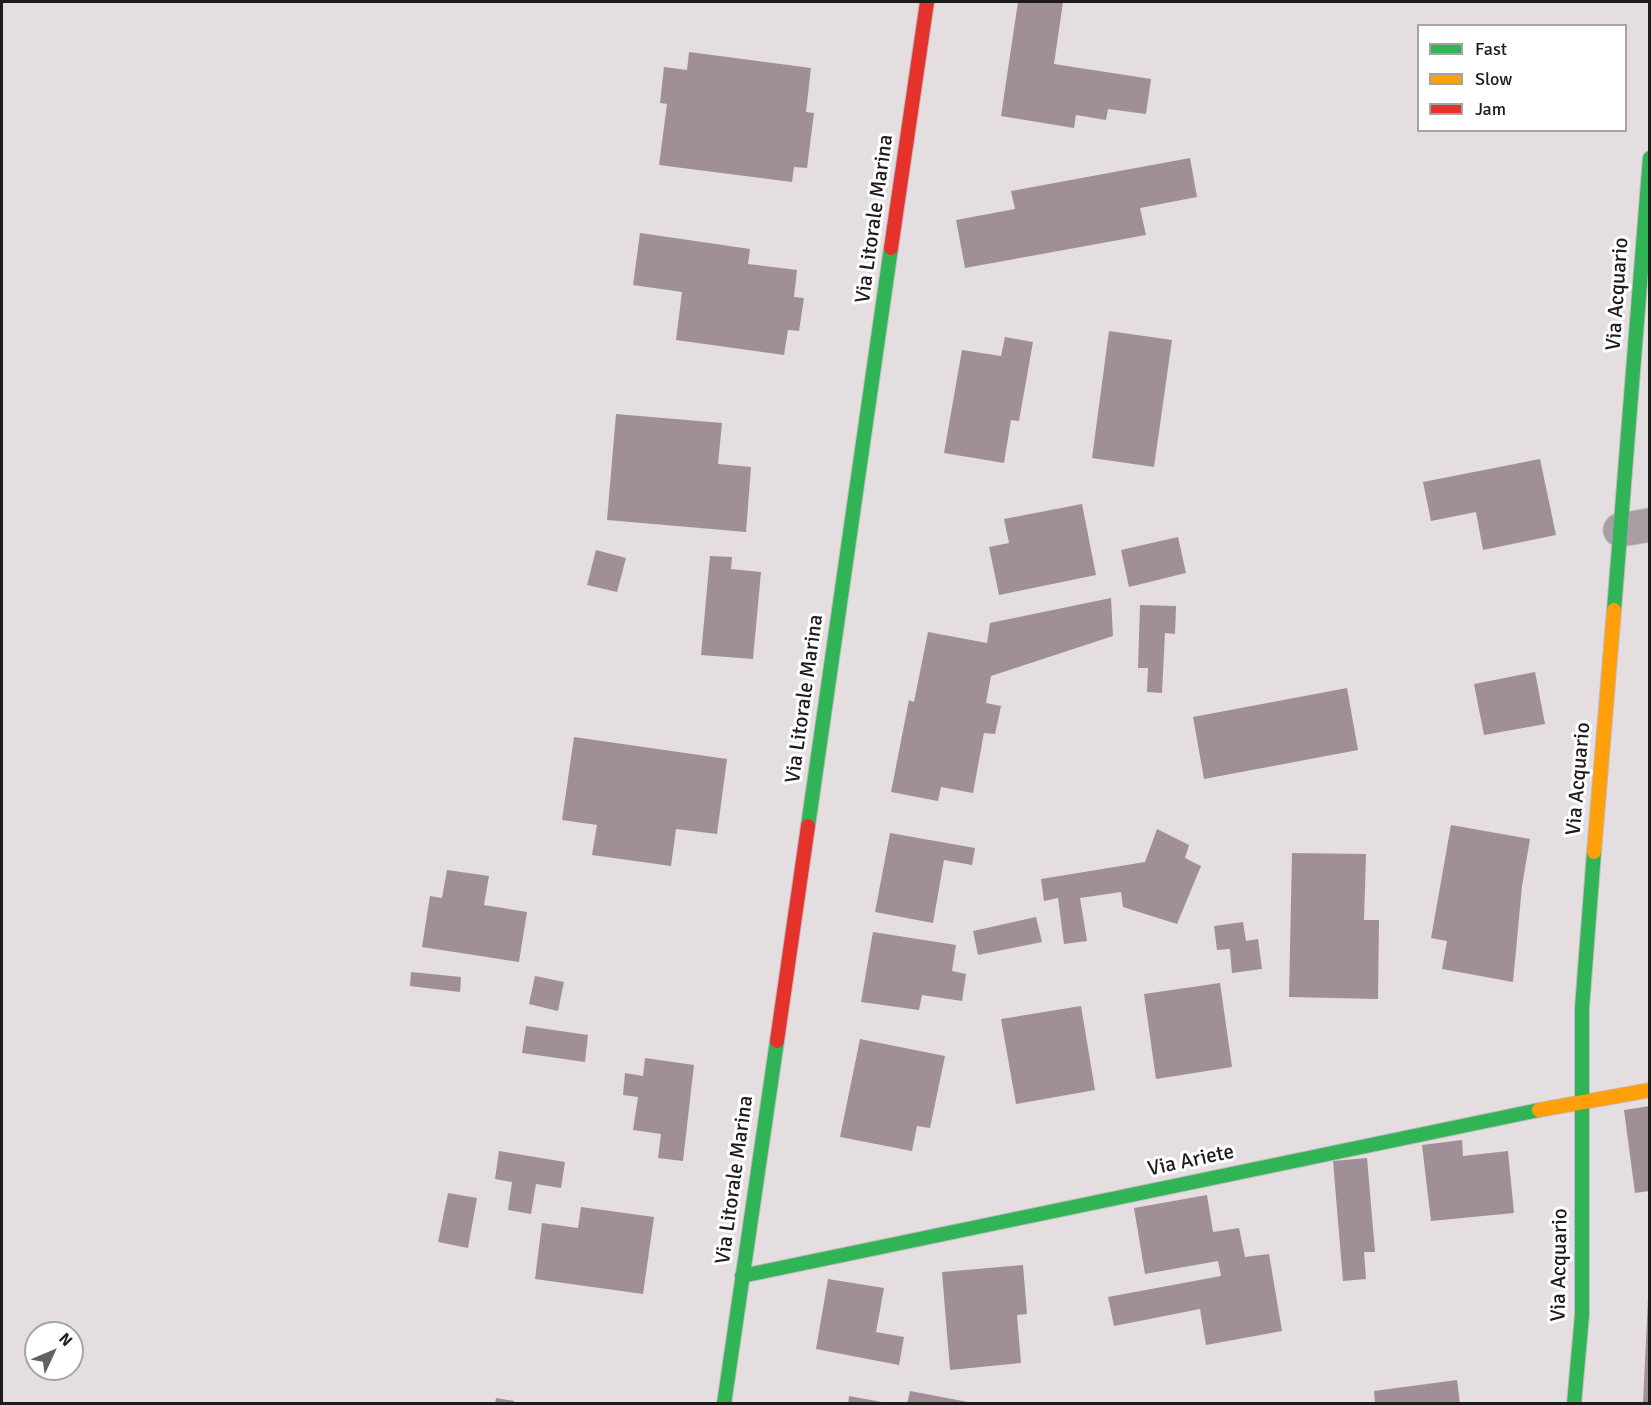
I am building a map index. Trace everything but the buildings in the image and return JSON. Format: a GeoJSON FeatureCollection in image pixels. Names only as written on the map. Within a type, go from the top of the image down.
{"type":"FeatureCollection","features":[{"type":"Feature","properties":{"kind":"street","name":"Via Litorale Marina"},"geometry":{"type":"LineString","coordinates":[[724,1404],[927,2]]}},
{"type":"Feature","properties":{"kind":"street","name":"Via Acquario"},"geometry":{"type":"LineString","coordinates":[[1574,1404],[1582,1315],[1582,1008],[1635,528],[1650,158]]}},
{"type":"Feature","properties":{"kind":"street","name":"Via Ariete"},"geometry":{"type":"LineString","coordinates":[[742,1276],[1582,1101],[1650,1090]]}},
{"type":"Feature","properties":{"kind":"traffic: fast"},"geometry":{"type":"LineString","coordinates":[[1614,610],[1650,158]]}},
{"type":"Feature","properties":{"kind":"traffic: fast"},"geometry":{"type":"LineString","coordinates":[[808,826],[891,248]]}},
{"type":"Feature","properties":{"kind":"traffic: fast"},"geometry":{"type":"LineString","coordinates":[[1574,1404],[1582,1315],[1582,1008],[1594,852]]}},
{"type":"Feature","properties":{"kind":"traffic: fast"},"geometry":{"type":"LineString","coordinates":[[724,1404],[777,1041]]}},
{"type":"Feature","properties":{"kind":"traffic: fast"},"geometry":{"type":"LineString","coordinates":[[742,1276],[1539,1110]]}},
{"type":"Feature","properties":{"kind":"traffic: slow"},"geometry":{"type":"LineString","coordinates":[[1594,852],[1614,610]]}},
{"type":"Feature","properties":{"kind":"traffic: slow"},"geometry":{"type":"LineString","coordinates":[[1539,1110],[1650,1090]]}},
{"type":"Feature","properties":{"kind":"traffic: jam"},"geometry":{"type":"LineString","coordinates":[[891,248],[927,2]]}},
{"type":"Feature","properties":{"kind":"traffic: jam"},"geometry":{"type":"LineString","coordinates":[[777,1041],[808,826]]}}]}
